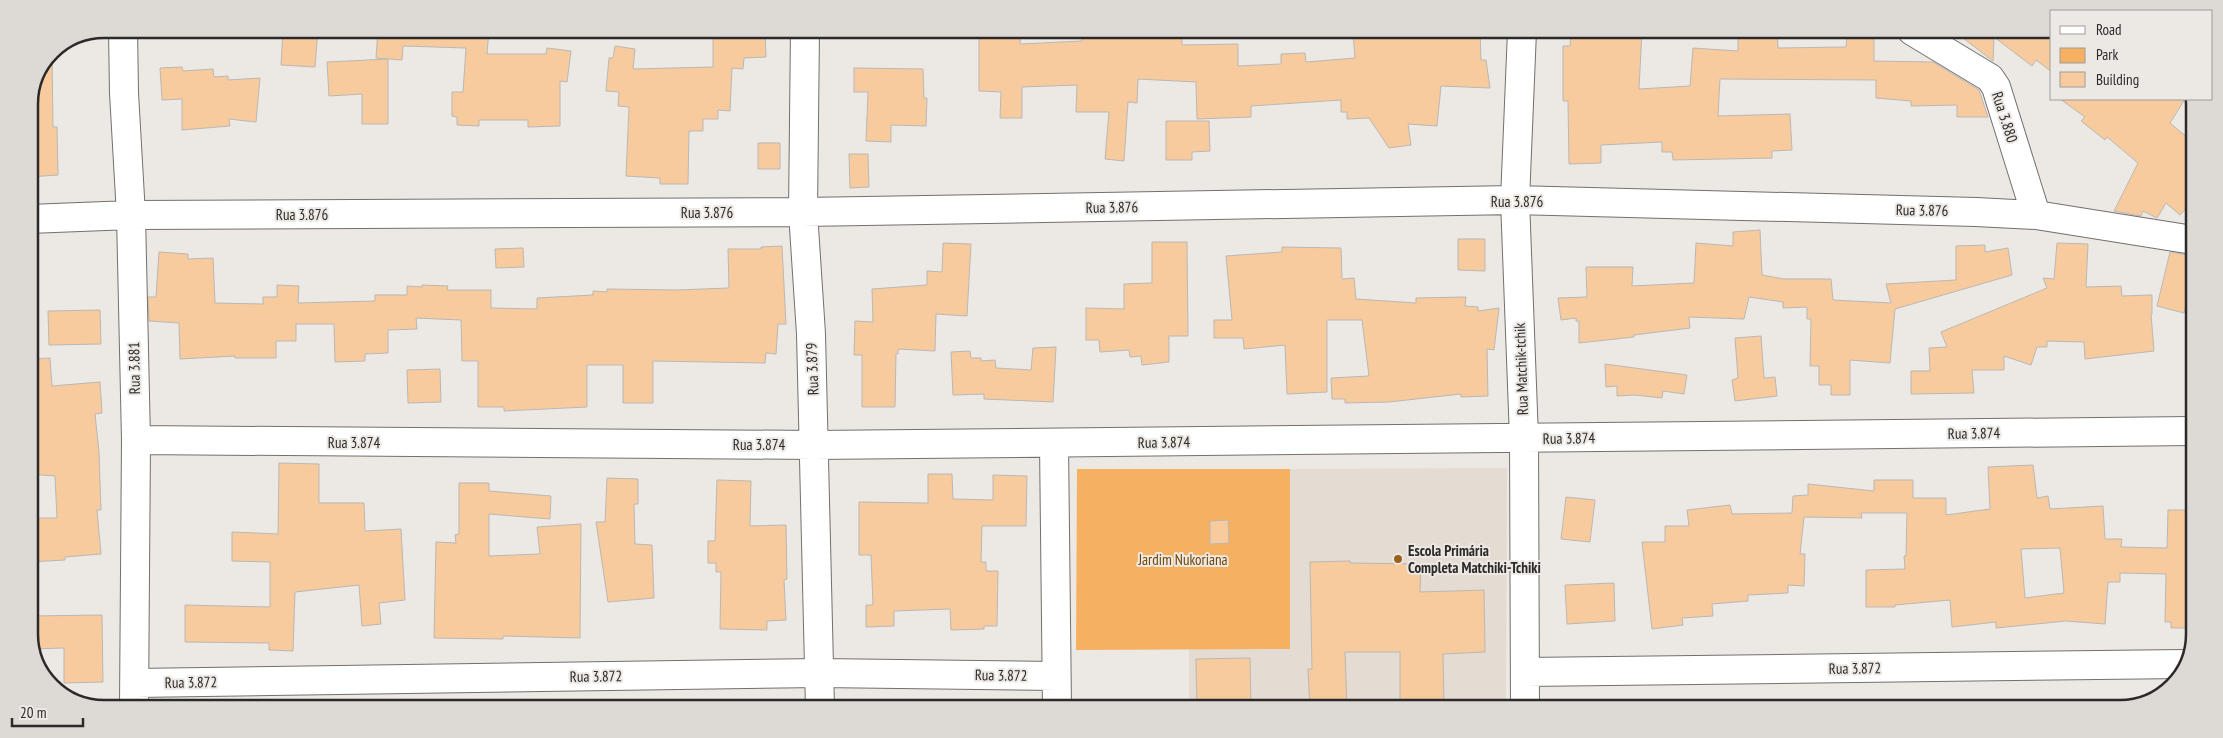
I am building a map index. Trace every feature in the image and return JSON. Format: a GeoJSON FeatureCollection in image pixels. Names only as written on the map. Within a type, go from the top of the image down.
{"type":"FeatureCollection","features":[{"type":"Feature","properties":{"kind":"street","name":"Rua 3.881"},"geometry":{"type":"LineString","coordinates":[[123,37],[124,93],[131,215],[136,440],[134,695]]}},
{"type":"Feature","properties":{"kind":"street","name":"Rua 3.879"},"geometry":{"type":"LineString","coordinates":[[805,37],[804,212],[811,334],[820,700]]}},
{"type":"Feature","properties":{"kind":"street","name":"Rua Matchik-tchik"},"geometry":{"type":"LineString","coordinates":[[1522,37],[1515,200],[1524,438],[1525,700]]}},
{"type":"Feature","properties":{"kind":"street","name":"Rua 3.880"},"geometry":{"type":"LineString","coordinates":[[1922,37],[1990,78],[1996,87],[2036,215]]}},
{"type":"Feature","properties":{"kind":"street","name":"Rua 3.876"},"geometry":{"type":"LineString","coordinates":[[37,220],[131,215],[804,212],[1515,200],[2036,215],[2185,239]]}},
{"type":"Feature","properties":{"kind":"street","name":"Rua 3.874"},"geometry":{"type":"LineString","coordinates":[[136,440],[814,445],[2186,431]]}},
{"type":"Feature","properties":{"kind":"street"},"geometry":{"type":"LineString","coordinates":[[1054,443],[1057,700]]}},
{"type":"Feature","properties":{"kind":"street","name":"Rua 3.872"},"geometry":{"type":"LineString","coordinates":[[1524,672],[2178,664]]}},
{"type":"Feature","properties":{"kind":"street","name":"Rua 3.872"},"geometry":{"type":"LineString","coordinates":[[134,695],[820,673],[1056,676]]}},
{"type":"Feature","properties":{"kind":"shaded area","name":"Escola Primária Completa Matchiki-Tchiki"},"geometry":{"type":"Polygon","coordinates":[[[1507,468],[1506,700],[1189,700],[1189,649],[1290,649],[1290,469],[1507,468]]]}},
{"type":"Feature","properties":{"kind":"green space","name":"Jardim Nukoriana"},"geometry":{"type":"Polygon","coordinates":[[[1077,469],[1290,469],[1290,649],[1076,650],[1077,469]]]}},
{"type":"Feature","properties":{"kind":"building"},"geometry":{"type":"Polygon","coordinates":[[[283,37],[317,37],[315,67],[281,65],[283,37]]]}},
{"type":"Feature","properties":{"kind":"building"},"geometry":{"type":"Polygon","coordinates":[[[377,37],[488,37],[487,54],[546,54],[547,48],[571,51],[567,82],[560,81],[560,126],[528,127],[528,120],[479,120],[479,126],[457,125],[457,117],[452,116],[452,92],[463,92],[466,48],[403,46],[402,60],[376,58],[377,37]]]}},
{"type":"Feature","properties":{"kind":"building"},"geometry":{"type":"Polygon","coordinates":[[[713,37],[765,37],[766,57],[744,58],[743,69],[732,68],[730,111],[718,110],[718,119],[703,119],[703,131],[689,131],[688,184],[660,184],[660,178],[626,176],[629,107],[618,106],[619,92],[606,91],[609,58],[613,58],[615,46],[635,49],[633,69],[713,67],[713,37]]]}},
{"type":"Feature","properties":{"kind":"building"},"geometry":{"type":"Polygon","coordinates":[[[979,37],[1020,37],[1020,44],[1082,41],[1082,37],[1182,37],[1182,45],[1238,44],[1238,66],[1281,64],[1281,54],[1305,53],[1306,62],[1355,58],[1353,37],[1480,37],[1481,60],[1486,60],[1490,88],[1441,86],[1437,126],[1408,124],[1411,145],[1389,148],[1369,118],[1347,119],[1347,112],[1341,112],[1341,100],[1251,106],[1251,117],[1197,119],[1196,82],[1138,79],[1137,103],[1128,102],[1124,161],[1105,159],[1109,112],[1076,112],[1077,85],[1022,87],[1022,118],[1000,118],[1001,92],[979,91],[979,37]]]}},
{"type":"Feature","properties":{"kind":"building"},"geometry":{"type":"Polygon","coordinates":[[[1571,37],[1642,37],[1639,89],[1690,86],[1693,48],[1738,51],[1738,37],[1777,37],[1778,48],[1846,47],[1847,37],[1874,37],[1874,61],[1933,62],[1979,90],[1988,117],[1957,117],[1957,105],[1911,106],[1911,101],[1876,98],[1876,80],[1720,79],[1718,116],[1790,114],[1792,150],[1772,151],[1772,158],[1673,160],[1672,152],[1662,152],[1662,142],[1601,145],[1601,163],[1569,164],[1568,101],[1563,101],[1563,46],[1570,46],[1571,37]]]}},
{"type":"Feature","properties":{"kind":"building"},"geometry":{"type":"Polygon","coordinates":[[[1962,37],[1994,37],[1993,61],[1962,37]]]}},
{"type":"Feature","properties":{"kind":"building"},"geometry":{"type":"Polygon","coordinates":[[[1994,37],[2050,37],[2050,70],[2036,60],[2032,66],[1994,37]]]}},
{"type":"Feature","properties":{"kind":"building"},"geometry":{"type":"Polygon","coordinates":[[[388,59],[388,124],[362,124],[362,94],[329,96],[327,62],[388,59]]]}},
{"type":"Feature","properties":{"kind":"building"},"geometry":{"type":"Polygon","coordinates":[[[52,63],[53,127],[57,127],[58,175],[37,176],[37,104],[43,78],[52,63]]]}},
{"type":"Feature","properties":{"kind":"building"},"geometry":{"type":"Polygon","coordinates":[[[182,67],[183,71],[213,69],[214,77],[228,76],[228,80],[260,78],[256,122],[229,119],[230,126],[182,130],[182,99],[162,100],[160,68],[182,67]]]}},
{"type":"Feature","properties":{"kind":"building"},"geometry":{"type":"Polygon","coordinates":[[[854,68],[923,69],[924,98],[927,98],[926,126],[891,125],[891,142],[866,141],[868,92],[854,92],[854,68]]]}},
{"type":"Feature","properties":{"kind":"building"},"geometry":{"type":"Polygon","coordinates":[[[2061,100],[2184,100],[2170,123],[2185,136],[2185,209],[2180,215],[2166,203],[2157,218],[2143,211],[2141,216],[2114,211],[2138,163],[2107,137],[2105,140],[2081,121],[2085,117],[2061,100]]]}},
{"type":"Feature","properties":{"kind":"building"},"geometry":{"type":"Polygon","coordinates":[[[1166,121],[1209,121],[1210,151],[1192,152],[1192,160],[1166,160],[1166,121]]]}},
{"type":"Feature","properties":{"kind":"building"},"geometry":{"type":"Polygon","coordinates":[[[758,143],[780,143],[780,169],[758,169],[758,143]]]}},
{"type":"Feature","properties":{"kind":"building"},"geometry":{"type":"Polygon","coordinates":[[[849,154],[868,154],[869,187],[850,188],[849,154]]]}},
{"type":"Feature","properties":{"kind":"building"},"geometry":{"type":"Polygon","coordinates":[[[1760,230],[1762,275],[1784,279],[1831,279],[1833,300],[1891,303],[1886,284],[1956,280],[1956,246],[1985,245],[1985,252],[2008,248],[2012,275],[1895,309],[1890,363],[1850,360],[1850,395],[1831,395],[1831,385],[1819,385],[1819,366],[1810,366],[1811,319],[1807,319],[1807,307],[1783,308],[1783,302],[1749,297],[1744,319],[1689,317],[1690,328],[1579,343],[1579,321],[1576,321],[1576,318],[1561,320],[1558,298],[1587,297],[1586,267],[1633,267],[1632,286],[1694,283],[1696,243],[1733,246],[1733,232],[1760,230]]]}},
{"type":"Feature","properties":{"kind":"building"},"geometry":{"type":"Polygon","coordinates":[[[1458,239],[1485,239],[1485,271],[1458,270],[1458,239]]]}},
{"type":"Feature","properties":{"kind":"building"},"geometry":{"type":"Polygon","coordinates":[[[1152,242],[1187,242],[1188,336],[1169,336],[1169,362],[1142,365],[1141,356],[1130,357],[1129,350],[1100,352],[1099,340],[1086,340],[1086,308],[1124,309],[1124,284],[1152,283],[1152,242]]]}},
{"type":"Feature","properties":{"kind":"building"},"geometry":{"type":"Polygon","coordinates":[[[943,243],[971,244],[967,316],[936,314],[935,351],[898,349],[898,354],[896,354],[895,407],[862,407],[862,355],[854,355],[855,321],[873,322],[872,289],[927,285],[927,271],[942,272],[943,243]]]}},
{"type":"Feature","properties":{"kind":"building"},"geometry":{"type":"Polygon","coordinates":[[[2057,243],[2088,244],[2086,287],[2121,286],[2122,296],[2152,295],[2151,314],[2154,351],[2085,359],[2084,342],[2047,341],[2047,347],[2037,347],[2031,365],[2004,356],[2004,370],[1972,370],[1974,393],[1911,394],[1911,371],[1930,371],[1929,348],[1947,347],[1941,332],[2047,288],[2043,278],[2054,279],[2057,243]]]}},
{"type":"Feature","properties":{"kind":"building"},"geometry":{"type":"Polygon","coordinates":[[[782,246],[786,324],[778,324],[776,354],[766,353],[765,363],[653,361],[653,403],[623,403],[623,365],[587,365],[587,407],[504,411],[504,407],[478,407],[478,361],[462,361],[461,320],[416,318],[417,329],[388,330],[388,353],[365,354],[365,361],[335,362],[334,324],[296,324],[296,341],[276,341],[276,358],[235,358],[235,356],[180,359],[179,323],[149,321],[148,297],[156,297],[159,252],[188,254],[188,259],[213,258],[215,303],[263,304],[263,297],[277,297],[277,285],[299,286],[298,303],[375,301],[375,295],[407,295],[407,286],[422,287],[422,285],[448,286],[447,290],[491,290],[491,308],[537,309],[537,298],[593,295],[593,291],[607,292],[607,289],[676,290],[729,288],[728,249],[761,249],[761,247],[782,246]]]}},
{"type":"Feature","properties":{"kind":"building"},"geometry":{"type":"Polygon","coordinates":[[[1282,247],[1341,248],[1342,279],[1354,278],[1356,299],[1416,303],[1416,298],[1466,297],[1465,306],[1478,307],[1478,311],[1499,308],[1494,350],[1487,349],[1488,396],[1461,397],[1461,394],[1389,402],[1345,403],[1345,399],[1332,399],[1331,378],[1369,376],[1362,320],[1327,320],[1327,392],[1287,394],[1285,345],[1244,349],[1243,338],[1214,338],[1214,320],[1232,320],[1226,256],[1282,252],[1282,247]]]}},
{"type":"Feature","properties":{"kind":"building"},"geometry":{"type":"Polygon","coordinates":[[[523,248],[524,267],[496,268],[495,249],[523,248]]]}},
{"type":"Feature","properties":{"kind":"building"},"geometry":{"type":"Polygon","coordinates":[[[2170,252],[2185,255],[2184,313],[2157,306],[2170,252]]]}},
{"type":"Feature","properties":{"kind":"building"},"geometry":{"type":"Polygon","coordinates":[[[100,310],[101,344],[49,345],[48,311],[100,310]]]}},
{"type":"Feature","properties":{"kind":"building"},"geometry":{"type":"Polygon","coordinates":[[[1761,336],[1764,378],[1775,377],[1777,396],[1735,401],[1732,380],[1738,378],[1735,338],[1761,336]]]}},
{"type":"Feature","properties":{"kind":"building"},"geometry":{"type":"Polygon","coordinates":[[[1056,347],[1053,402],[984,399],[984,394],[953,395],[951,352],[970,351],[971,358],[981,358],[981,361],[995,360],[996,368],[1031,370],[1033,348],[1056,347]]]}},
{"type":"Feature","properties":{"kind":"building"},"geometry":{"type":"Polygon","coordinates":[[[50,358],[52,386],[100,382],[102,413],[95,414],[99,452],[101,510],[97,510],[101,554],[65,557],[65,560],[38,562],[38,518],[57,518],[55,476],[38,475],[37,359],[50,358]]]}},
{"type":"Feature","properties":{"kind":"building"},"geometry":{"type":"Polygon","coordinates":[[[1605,364],[1687,375],[1684,394],[1663,391],[1662,398],[1635,395],[1617,396],[1617,386],[1606,387],[1605,364]]]}},
{"type":"Feature","properties":{"kind":"building"},"geometry":{"type":"Polygon","coordinates":[[[440,369],[441,402],[408,403],[407,370],[440,369]]]}},
{"type":"Feature","properties":{"kind":"building"},"geometry":{"type":"Polygon","coordinates":[[[279,463],[319,464],[319,503],[364,503],[365,531],[401,529],[405,600],[379,603],[381,624],[362,626],[359,585],[295,592],[293,651],[269,650],[269,643],[185,642],[185,605],[270,607],[270,562],[232,561],[232,532],[278,534],[279,463]]]}},
{"type":"Feature","properties":{"kind":"building"},"geometry":{"type":"Polygon","coordinates":[[[2033,465],[2037,498],[2048,496],[2050,509],[2103,506],[2105,539],[2122,539],[2121,547],[2167,548],[2168,510],[2186,510],[2186,628],[2171,628],[2171,622],[2165,622],[2166,574],[2120,573],[2120,582],[2108,582],[2105,624],[2066,621],[1996,628],[1996,622],[1952,627],[1950,600],[1895,605],[1895,607],[1866,607],[1866,570],[1905,569],[1907,513],[1861,513],[1862,518],[1804,517],[1800,554],[1805,554],[1804,586],[1788,585],[1788,593],[1748,595],[1748,601],[1712,604],[1713,616],[1682,618],[1683,625],[1652,629],[1642,542],[1665,542],[1665,526],[1689,526],[1687,510],[1730,505],[1732,514],[1792,513],[1793,496],[1808,495],[1808,484],[1874,491],[1874,480],[1913,480],[1913,498],[1946,498],[1946,515],[1990,509],[1988,467],[2033,465]],[[2060,548],[2021,549],[2025,598],[2064,593],[2060,548]]]}},
{"type":"Feature","properties":{"kind":"building"},"geometry":{"type":"Polygon","coordinates":[[[928,474],[952,474],[953,499],[993,500],[993,475],[1027,476],[1026,526],[982,526],[981,562],[986,562],[986,571],[998,571],[997,626],[984,626],[984,629],[951,630],[950,609],[894,611],[894,626],[866,627],[866,605],[873,605],[871,555],[859,555],[859,502],[928,503],[928,474]]]}},
{"type":"Feature","properties":{"kind":"building"},"geometry":{"type":"Polygon","coordinates":[[[607,478],[638,479],[638,504],[634,504],[635,544],[652,545],[654,598],[608,602],[596,522],[605,522],[607,478]]]}},
{"type":"Feature","properties":{"kind":"building"},"geometry":{"type":"Polygon","coordinates":[[[717,480],[751,481],[750,526],[786,525],[787,579],[784,580],[786,620],[767,621],[767,630],[720,629],[721,572],[716,572],[716,563],[708,563],[708,541],[715,541],[717,480]]]}},
{"type":"Feature","properties":{"kind":"building"},"geometry":{"type":"Polygon","coordinates":[[[459,483],[489,483],[489,491],[551,496],[550,519],[489,514],[489,556],[540,554],[537,527],[581,524],[580,638],[503,636],[503,639],[434,638],[436,542],[456,543],[455,535],[459,534],[459,483]]]}},
{"type":"Feature","properties":{"kind":"building"},"geometry":{"type":"Polygon","coordinates":[[[1566,497],[1595,500],[1590,542],[1561,539],[1566,497]]]}},
{"type":"Feature","properties":{"kind":"building"},"geometry":{"type":"Polygon","coordinates":[[[1228,520],[1229,543],[1210,544],[1210,521],[1228,520]]]}},
{"type":"Feature","properties":{"kind":"building"},"geometry":{"type":"Polygon","coordinates":[[[1350,561],[1350,563],[1421,564],[1420,592],[1484,590],[1485,652],[1443,654],[1444,700],[1400,700],[1400,652],[1345,652],[1347,700],[1310,700],[1308,669],[1312,669],[1310,562],[1350,561]]]}},
{"type":"Feature","properties":{"kind":"building"},"geometry":{"type":"Polygon","coordinates":[[[1614,583],[1615,621],[1567,624],[1565,585],[1614,583]]]}},
{"type":"Feature","properties":{"kind":"building"},"geometry":{"type":"Polygon","coordinates":[[[102,615],[103,682],[64,683],[64,648],[40,649],[38,616],[102,615]]]}},
{"type":"Feature","properties":{"kind":"building"},"geometry":{"type":"Polygon","coordinates":[[[1250,658],[1251,700],[1197,700],[1196,659],[1250,658]]]}},
{"type":"Feature","properties":{"kind":"place","name":"Escola Primária Completa Matchiki-Tchiki"},"geometry":{"type":"Point","coordinates":[1398,559]}}]}
